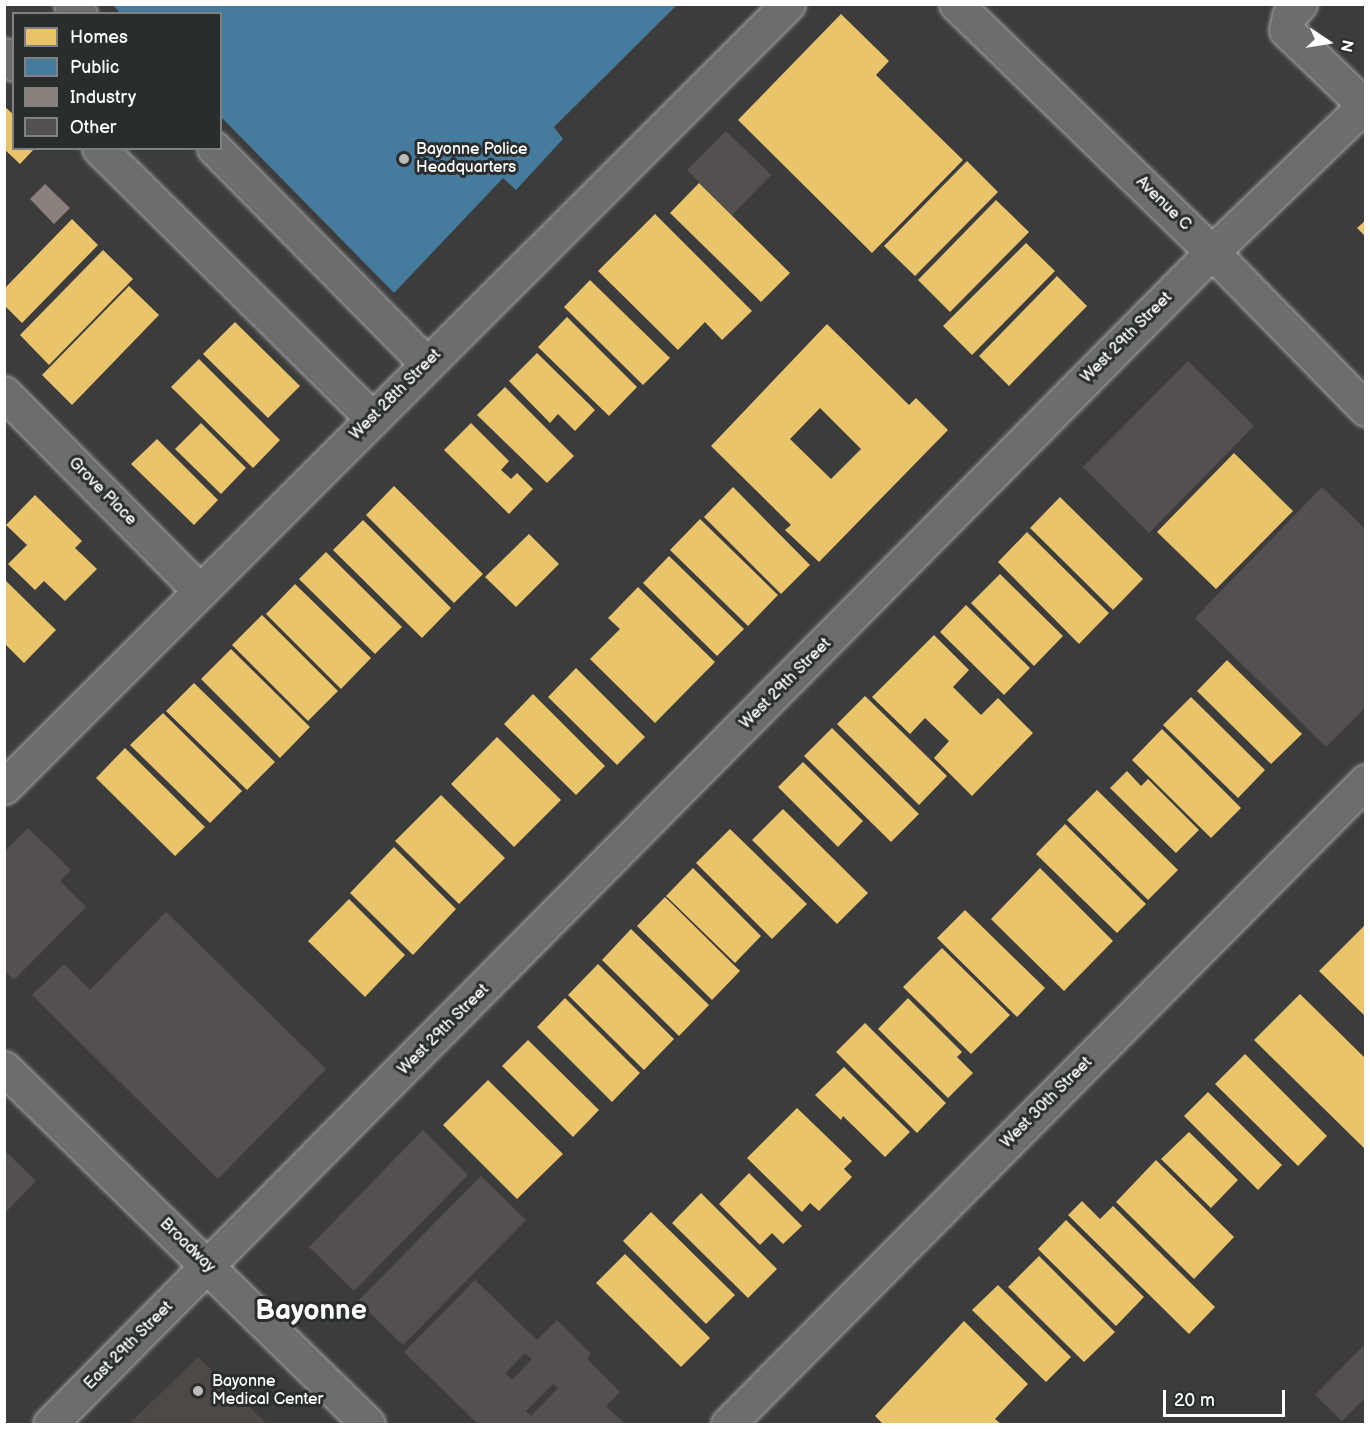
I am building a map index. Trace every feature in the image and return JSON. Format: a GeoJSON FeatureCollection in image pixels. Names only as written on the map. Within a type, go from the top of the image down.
{"type":"FeatureCollection","features":[{"type":"Feature","properties":{"kind":"street","name":"West 28th Street"},"geometry":{"type":"LineString","coordinates":[[4,787],[788,4]]}},
{"type":"Feature","properties":{"kind":"street","name":"Avenue C"},"geometry":{"type":"LineString","coordinates":[[956,4],[1212,252],[1365,409]]}},
{"type":"Feature","properties":{"kind":"street"},"geometry":{"type":"LineString","coordinates":[[1300,4],[1289,16],[1286,30],[1365,105]]}},
{"type":"Feature","properties":{"kind":"street","name":"West 29th Street"},"geometry":{"type":"LineString","coordinates":[[209,1268],[1212,252],[1365,105]]}},
{"type":"Feature","properties":{"kind":"street"},"geometry":{"type":"LineString","coordinates":[[101,150],[373,419]]}},
{"type":"Feature","properties":{"kind":"street"},"geometry":{"type":"LineString","coordinates":[[216,150],[427,364]]}},
{"type":"Feature","properties":{"kind":"street","name":"Grove Place"},"geometry":{"type":"LineString","coordinates":[[4,393],[200,591]]}},
{"type":"Feature","properties":{"kind":"street","name":"West 30th Street"},"geometry":{"type":"LineString","coordinates":[[728,1425],[1365,781]]}},
{"type":"Feature","properties":{"kind":"street","name":"Broadway"},"geometry":{"type":"LineString","coordinates":[[4,1068],[368,1425]]}},
{"type":"Feature","properties":{"kind":"street","name":"East 29th Street"},"geometry":{"type":"LineString","coordinates":[[50,1425],[209,1268]]}},
{"type":"Feature","properties":{"kind":"shaded area","name":"Bayonne Medical Center"},"geometry":{"type":"Polygon","coordinates":[[[198,1357],[267,1424],[129,1424],[198,1357]]]}},
{"type":"Feature","properties":{"kind":"building: Homes"},"geometry":{"type":"Polygon","coordinates":[[[841,14],[889,61],[876,75],[963,160],[872,253],[738,120],[841,14]]]}},
{"type":"Feature","properties":{"kind":"building: Homes"},"geometry":{"type":"Polygon","coordinates":[[[4,106],[12,113],[12,150],[33,150],[20,164],[4,149],[4,106]]]}},
{"type":"Feature","properties":{"kind":"building: Homes"},"geometry":{"type":"Polygon","coordinates":[[[967,161],[998,192],[915,276],[884,246],[967,161]]]}},
{"type":"Feature","properties":{"kind":"building: Homes"},"geometry":{"type":"Polygon","coordinates":[[[699,183],[790,273],[761,302],[670,213],[699,183]]]}},
{"type":"Feature","properties":{"kind":"building: Homes"},"geometry":{"type":"Polygon","coordinates":[[[996,200],[1029,232],[950,312],[918,280],[996,200]]]}},
{"type":"Feature","properties":{"kind":"building: Homes"},"geometry":{"type":"Polygon","coordinates":[[[655,214],[752,311],[722,340],[705,322],[678,350],[598,271],[655,214]]]}},
{"type":"Feature","properties":{"kind":"building: Homes"},"geometry":{"type":"Polygon","coordinates":[[[72,219],[98,245],[22,323],[4,305],[4,289],[72,219]]]}},
{"type":"Feature","properties":{"kind":"building: Homes"},"geometry":{"type":"Polygon","coordinates":[[[1366,220],[1366,237],[1357,228],[1366,220]]]}},
{"type":"Feature","properties":{"kind":"building: Homes"},"geometry":{"type":"Polygon","coordinates":[[[1026,243],[1055,271],[972,355],[943,326],[1026,243]]]}},
{"type":"Feature","properties":{"kind":"building: Homes"},"geometry":{"type":"Polygon","coordinates":[[[103,250],[133,279],[49,365],[20,335],[103,250]]]}},
{"type":"Feature","properties":{"kind":"building: Homes"},"geometry":{"type":"Polygon","coordinates":[[[1057,276],[1087,306],[1009,386],[979,356],[1057,276]]]}},
{"type":"Feature","properties":{"kind":"building: Homes"},"geometry":{"type":"Polygon","coordinates":[[[590,280],[670,358],[643,385],[564,307],[590,280]]]}},
{"type":"Feature","properties":{"kind":"building: Homes"},"geometry":{"type":"Polygon","coordinates":[[[129,286],[159,315],[72,405],[42,375],[129,286]]]}},
{"type":"Feature","properties":{"kind":"building: Homes"},"geometry":{"type":"Polygon","coordinates":[[[567,317],[637,387],[609,416],[538,347],[567,317]]]}},
{"type":"Feature","properties":{"kind":"building: Homes"},"geometry":{"type":"Polygon","coordinates":[[[235,322],[300,386],[268,418],[203,354],[235,322]]]}},
{"type":"Feature","properties":{"kind":"building: Homes"},"geometry":{"type":"Polygon","coordinates":[[[827,324],[909,405],[916,398],[948,430],[819,562],[785,530],[791,525],[711,446],[827,324]],[[820,408],[790,439],[831,479],[861,449],[820,408]]]}},
{"type":"Feature","properties":{"kind":"building: Homes"},"geometry":{"type":"Polygon","coordinates":[[[537,353],[595,410],[575,431],[558,414],[550,423],[509,381],[537,353]]]}},
{"type":"Feature","properties":{"kind":"building: Homes"},"geometry":{"type":"Polygon","coordinates":[[[199,359],[280,440],[253,468],[171,387],[199,359]]]}},
{"type":"Feature","properties":{"kind":"building: Homes"},"geometry":{"type":"Polygon","coordinates":[[[505,387],[574,456],[547,483],[477,415],[505,387]]]}},
{"type":"Feature","properties":{"kind":"building: Homes"},"geometry":{"type":"Polygon","coordinates":[[[201,423],[246,468],[221,494],[175,449],[201,423]]]}},
{"type":"Feature","properties":{"kind":"building: Homes"},"geometry":{"type":"Polygon","coordinates":[[[471,423],[509,461],[501,470],[511,479],[517,473],[533,489],[509,514],[444,450],[471,423]]]}},
{"type":"Feature","properties":{"kind":"building: Homes"},"geometry":{"type":"Polygon","coordinates":[[[157,439],[218,500],[194,525],[131,464],[157,439]]]}},
{"type":"Feature","properties":{"kind":"building: Homes"},"geometry":{"type":"Polygon","coordinates":[[[1234,453],[1293,511],[1216,589],[1157,532],[1234,453]]]}},
{"type":"Feature","properties":{"kind":"building: Homes"},"geometry":{"type":"Polygon","coordinates":[[[394,486],[483,574],[454,603],[366,515],[394,486]]]}},
{"type":"Feature","properties":{"kind":"building: Homes"},"geometry":{"type":"Polygon","coordinates":[[[733,487],[810,565],[781,594],[704,517],[733,487]]]}},
{"type":"Feature","properties":{"kind":"building: Homes"},"geometry":{"type":"Polygon","coordinates":[[[35,495],[82,541],[75,548],[97,569],[65,601],[44,581],[35,590],[8,564],[27,545],[6,525],[35,495]]]}},
{"type":"Feature","properties":{"kind":"building: Homes"},"geometry":{"type":"Polygon","coordinates":[[[1060,497],[1143,579],[1113,610],[1030,528],[1060,497]]]}},
{"type":"Feature","properties":{"kind":"building: Homes"},"geometry":{"type":"Polygon","coordinates":[[[700,519],[778,595],[748,626],[670,550],[700,519]]]}},
{"type":"Feature","properties":{"kind":"building: Homes"},"geometry":{"type":"Polygon","coordinates":[[[363,520],[451,608],[422,638],[333,550],[363,520]]]}},
{"type":"Feature","properties":{"kind":"building: Homes"},"geometry":{"type":"Polygon","coordinates":[[[1027,532],[1109,613],[1079,644],[998,562],[1027,532]]]}},
{"type":"Feature","properties":{"kind":"building: Homes"},"geometry":{"type":"Polygon","coordinates":[[[529,534],[559,564],[516,607],[485,577],[529,534]]]}},
{"type":"Feature","properties":{"kind":"building: Homes"},"geometry":{"type":"Polygon","coordinates":[[[326,552],[402,627],[375,654],[299,579],[326,552]]]}},
{"type":"Feature","properties":{"kind":"building: Homes"},"geometry":{"type":"Polygon","coordinates":[[[669,556],[744,629],[717,656],[643,583],[669,556]]]}},
{"type":"Feature","properties":{"kind":"building: Homes"},"geometry":{"type":"Polygon","coordinates":[[[1000,574],[1063,636],[1034,666],[971,603],[1000,574]]]}},
{"type":"Feature","properties":{"kind":"building: Homes"},"geometry":{"type":"Polygon","coordinates":[[[4,579],[56,630],[24,663],[4,643],[4,579]]]}},
{"type":"Feature","properties":{"kind":"building: Homes"},"geometry":{"type":"Polygon","coordinates":[[[295,584],[371,658],[341,689],[266,614],[295,584]]]}},
{"type":"Feature","properties":{"kind":"building: Homes"},"geometry":{"type":"Polygon","coordinates":[[[638,587],[715,662],[655,723],[590,659],[620,629],[608,618],[638,587]]]}},
{"type":"Feature","properties":{"kind":"building: Homes"},"geometry":{"type":"Polygon","coordinates":[[[966,605],[1030,668],[1004,695],[940,632],[966,605]]]}},
{"type":"Feature","properties":{"kind":"building: Homes"},"geometry":{"type":"Polygon","coordinates":[[[262,615],[338,691],[308,721],[232,645],[262,615]]]}},
{"type":"Feature","properties":{"kind":"building: Homes"},"geometry":{"type":"Polygon","coordinates":[[[934,635],[969,670],[953,687],[981,715],[998,698],[1033,733],[972,796],[934,758],[949,741],[925,718],[910,734],[872,697],[934,635]]]}},
{"type":"Feature","properties":{"kind":"building: Homes"},"geometry":{"type":"Polygon","coordinates":[[[231,649],[310,727],[280,758],[201,679],[231,649]]]}},
{"type":"Feature","properties":{"kind":"building: Homes"},"geometry":{"type":"Polygon","coordinates":[[[1227,660],[1302,734],[1271,764],[1197,691],[1227,660]]]}},
{"type":"Feature","properties":{"kind":"building: Homes"},"geometry":{"type":"Polygon","coordinates":[[[576,668],[645,737],[617,765],[548,697],[576,668]]]}},
{"type":"Feature","properties":{"kind":"building: Homes"},"geometry":{"type":"Polygon","coordinates":[[[194,683],[275,762],[247,790],[166,711],[194,683]]]}},
{"type":"Feature","properties":{"kind":"building: Homes"},"geometry":{"type":"Polygon","coordinates":[[[533,694],[605,766],[576,795],[504,724],[533,694]]]}},
{"type":"Feature","properties":{"kind":"building: Homes"},"geometry":{"type":"Polygon","coordinates":[[[865,696],[947,776],[919,805],[837,724],[865,696]]]}},
{"type":"Feature","properties":{"kind":"building: Homes"},"geometry":{"type":"Polygon","coordinates":[[[1191,697],[1265,770],[1238,798],[1163,725],[1191,697]]]}},
{"type":"Feature","properties":{"kind":"building: Homes"},"geometry":{"type":"Polygon","coordinates":[[[163,713],[242,791],[210,823],[130,745],[163,713]]]}},
{"type":"Feature","properties":{"kind":"building: Homes"},"geometry":{"type":"Polygon","coordinates":[[[832,728],[919,814],[891,842],[804,756],[832,728]]]}},
{"type":"Feature","properties":{"kind":"building: Homes"},"geometry":{"type":"Polygon","coordinates":[[[1162,729],[1241,808],[1211,838],[1132,760],[1162,729]]]}},
{"type":"Feature","properties":{"kind":"building: Homes"},"geometry":{"type":"Polygon","coordinates":[[[497,737],[561,800],[514,847],[451,784],[497,737]]]}},
{"type":"Feature","properties":{"kind":"building: Homes"},"geometry":{"type":"Polygon","coordinates":[[[125,748],[205,827],[175,856],[96,778],[125,748]]]}},
{"type":"Feature","properties":{"kind":"building: Homes"},"geometry":{"type":"Polygon","coordinates":[[[803,762],[863,821],[838,847],[778,787],[803,762]]]}},
{"type":"Feature","properties":{"kind":"building: Homes"},"geometry":{"type":"Polygon","coordinates":[[[1127,771],[1141,786],[1148,779],[1199,830],[1176,853],[1110,788],[1127,771]]]}},
{"type":"Feature","properties":{"kind":"building: Homes"},"geometry":{"type":"Polygon","coordinates":[[[1097,790],[1178,870],[1148,900],[1067,820],[1097,790]]]}},
{"type":"Feature","properties":{"kind":"building: Homes"},"geometry":{"type":"Polygon","coordinates":[[[441,795],[505,858],[459,904],[395,841],[441,795]]]}},
{"type":"Feature","properties":{"kind":"building: Homes"},"geometry":{"type":"Polygon","coordinates":[[[783,809],[868,893],[837,924],[752,840],[783,809]]]}},
{"type":"Feature","properties":{"kind":"building: Homes"},"geometry":{"type":"Polygon","coordinates":[[[1065,824],[1146,904],[1117,933],[1036,854],[1065,824]]]}},
{"type":"Feature","properties":{"kind":"building: Homes"},"geometry":{"type":"Polygon","coordinates":[[[730,829],[807,904],[772,939],[696,863],[730,829]]]}},
{"type":"Feature","properties":{"kind":"building: Homes"},"geometry":{"type":"Polygon","coordinates":[[[394,847],[456,909],[413,955],[350,893],[394,847]]]}},
{"type":"Feature","properties":{"kind":"building: Homes"},"geometry":{"type":"Polygon","coordinates":[[[693,868],[761,936],[735,963],[666,896],[693,868]]]}},
{"type":"Feature","properties":{"kind":"building: Homes"},"geometry":{"type":"Polygon","coordinates":[[[1040,868],[1113,941],[1064,991],[991,919],[1040,868]]]}},
{"type":"Feature","properties":{"kind":"building: Homes"},"geometry":{"type":"Polygon","coordinates":[[[665,897],[740,971],[712,1000],[637,926],[665,897]]]}},
{"type":"Feature","properties":{"kind":"building: Homes"},"geometry":{"type":"Polygon","coordinates":[[[349,899],[405,955],[365,997],[308,941],[349,899]]]}},
{"type":"Feature","properties":{"kind":"building: Homes"},"geometry":{"type":"Polygon","coordinates":[[[965,910],[1045,988],[1017,1017],[937,938],[965,910]]]}},
{"type":"Feature","properties":{"kind":"building: Homes"},"geometry":{"type":"Polygon","coordinates":[[[1364,926],[1366,927],[1366,1017],[1319,971],[1364,926]]]}},
{"type":"Feature","properties":{"kind":"building: Homes"},"geometry":{"type":"Polygon","coordinates":[[[631,929],[709,1005],[679,1036],[602,960],[631,929]]]}},
{"type":"Feature","properties":{"kind":"building: Homes"},"geometry":{"type":"Polygon","coordinates":[[[942,948],[1010,1015],[971,1054],[903,987],[942,948]]]}},
{"type":"Feature","properties":{"kind":"building: Homes"},"geometry":{"type":"Polygon","coordinates":[[[598,964],[674,1039],[644,1070],[568,995],[598,964]]]}},
{"type":"Feature","properties":{"kind":"building: Homes"},"geometry":{"type":"Polygon","coordinates":[[[1300,994],[1366,1059],[1366,1150],[1254,1040],[1300,994]]]}},
{"type":"Feature","properties":{"kind":"building: Homes"},"geometry":{"type":"Polygon","coordinates":[[[565,998],[640,1073],[612,1102],[537,1027],[565,998]]]}},
{"type":"Feature","properties":{"kind":"building: Homes"},"geometry":{"type":"Polygon","coordinates":[[[908,998],[962,1052],[957,1057],[973,1073],[948,1098],[878,1029],[908,998]]]}},
{"type":"Feature","properties":{"kind":"building: Homes"},"geometry":{"type":"Polygon","coordinates":[[[865,1023],[946,1103],[917,1133],[836,1052],[865,1023]]]}},
{"type":"Feature","properties":{"kind":"building: Homes"},"geometry":{"type":"Polygon","coordinates":[[[528,1040],[599,1110],[573,1137],[502,1066],[528,1040]]]}},
{"type":"Feature","properties":{"kind":"building: Homes"},"geometry":{"type":"Polygon","coordinates":[[[1245,1054],[1327,1136],[1298,1166],[1215,1084],[1245,1054]]]}},
{"type":"Feature","properties":{"kind":"building: Homes"},"geometry":{"type":"Polygon","coordinates":[[[844,1067],[910,1132],[885,1157],[843,1116],[841,1120],[815,1095],[844,1067]]]}},
{"type":"Feature","properties":{"kind":"building: Homes"},"geometry":{"type":"Polygon","coordinates":[[[488,1080],[563,1154],[517,1199],[443,1125],[488,1080]]]}},
{"type":"Feature","properties":{"kind":"building: Homes"},"geometry":{"type":"Polygon","coordinates":[[[1208,1092],[1282,1165],[1258,1190],[1184,1116],[1208,1092]]]}},
{"type":"Feature","properties":{"kind":"building: Homes"},"geometry":{"type":"Polygon","coordinates":[[[797,1108],[852,1161],[844,1169],[852,1177],[819,1211],[810,1203],[802,1212],[747,1158],[797,1108]]]}},
{"type":"Feature","properties":{"kind":"building: Homes"},"geometry":{"type":"Polygon","coordinates":[[[1189,1132],[1238,1180],[1211,1208],[1161,1159],[1189,1132]]]}},
{"type":"Feature","properties":{"kind":"building: Homes"},"geometry":{"type":"Polygon","coordinates":[[[1156,1160],[1234,1237],[1194,1279],[1116,1202],[1156,1160]]]}},
{"type":"Feature","properties":{"kind":"building: Homes"},"geometry":{"type":"Polygon","coordinates":[[[749,1173],[802,1226],[783,1244],[772,1233],[760,1245],[719,1204],[749,1173]]]}},
{"type":"Feature","properties":{"kind":"building: Homes"},"geometry":{"type":"Polygon","coordinates":[[[701,1193],[777,1269],[748,1298],[672,1223],[701,1193]]]}},
{"type":"Feature","properties":{"kind":"building: Homes"},"geometry":{"type":"Polygon","coordinates":[[[1082,1201],[1100,1219],[1113,1206],[1215,1307],[1189,1334],[1068,1215],[1082,1201]]]}},
{"type":"Feature","properties":{"kind":"building: Homes"},"geometry":{"type":"Polygon","coordinates":[[[651,1212],[735,1295],[706,1324],[623,1241],[651,1212]]]}},
{"type":"Feature","properties":{"kind":"building: Homes"},"geometry":{"type":"Polygon","coordinates":[[[1066,1220],[1144,1297],[1116,1326],[1038,1249],[1066,1220]]]}},
{"type":"Feature","properties":{"kind":"building: Homes"},"geometry":{"type":"Polygon","coordinates":[[[625,1254],[710,1338],[681,1367],[596,1283],[625,1254]]]}},
{"type":"Feature","properties":{"kind":"building: Homes"},"geometry":{"type":"Polygon","coordinates":[[[1039,1256],[1115,1332],[1084,1362],[1008,1287],[1039,1256]]]}},
{"type":"Feature","properties":{"kind":"building: Homes"},"geometry":{"type":"Polygon","coordinates":[[[998,1285],[1071,1357],[1046,1382],[972,1310],[998,1285]]]}},
{"type":"Feature","properties":{"kind":"building: Homes"},"geometry":{"type":"Polygon","coordinates":[[[964,1321],[1028,1384],[995,1419],[1001,1424],[883,1424],[875,1416],[964,1321]]]}},
{"type":"Feature","properties":{"kind":"building: Public","name":"Bayonne Police Headquarters"},"geometry":{"type":"Polygon","coordinates":[[[112,4],[678,4],[554,127],[563,139],[516,190],[503,178],[394,293],[222,118],[222,12],[119,12],[112,4]]]}},
{"type":"Feature","properties":{"kind":"building: Industry"},"geometry":{"type":"Polygon","coordinates":[[[45,184],[70,208],[54,224],[30,199],[45,184]]]}},
{"type":"Feature","properties":{"kind":"building: Other"},"geometry":{"type":"Polygon","coordinates":[[[726,131],[771,175],[732,215],[687,170],[726,131]]]}},
{"type":"Feature","properties":{"kind":"building: Other"},"geometry":{"type":"Polygon","coordinates":[[[1188,361],[1254,426],[1149,533],[1083,467],[1188,361]]]}},
{"type":"Feature","properties":{"kind":"building: Other"},"geometry":{"type":"Polygon","coordinates":[[[1322,487],[1366,530],[1366,707],[1326,747],[1195,618],[1322,487]]]}},
{"type":"Feature","properties":{"kind":"building: Other"},"geometry":{"type":"Polygon","coordinates":[[[28,828],[71,870],[60,881],[86,907],[14,980],[4,970],[4,852],[28,828]]]}},
{"type":"Feature","properties":{"kind":"building: Other"},"geometry":{"type":"Polygon","coordinates":[[[166,912],[326,1069],[218,1179],[32,995],[64,964],[90,990],[166,912]]]}},
{"type":"Feature","properties":{"kind":"building: Other"},"geometry":{"type":"Polygon","coordinates":[[[423,1130],[468,1175],[354,1291],[309,1247],[423,1130]]]}},
{"type":"Feature","properties":{"kind":"building: Other"},"geometry":{"type":"Polygon","coordinates":[[[4,1150],[36,1181],[4,1214],[4,1150]]]}},
{"type":"Feature","properties":{"kind":"building: Other"},"geometry":{"type":"Polygon","coordinates":[[[481,1176],[526,1220],[403,1345],[358,1301],[481,1176]]]}},
{"type":"Feature","properties":{"kind":"building: Other"},"geometry":{"type":"Polygon","coordinates":[[[475,1280],[537,1340],[557,1320],[591,1354],[587,1359],[620,1392],[606,1406],[625,1424],[478,1424],[404,1352],[475,1280]],[[525,1353],[505,1373],[512,1380],[532,1359],[525,1353]],[[553,1384],[526,1411],[531,1416],[558,1388],[553,1384]]]}},
{"type":"Feature","properties":{"kind":"building: Other"},"geometry":{"type":"Polygon","coordinates":[[[1366,1343],[1366,1397],[1342,1421],[1315,1395],[1366,1343]]]}},
{"type":"Feature","properties":{"kind":"place","name":"Bayonne Police Headquarters"},"geometry":{"type":"Point","coordinates":[404,159]}},
{"type":"Feature","properties":{"kind":"place","name":"Bayonne Medical Center"},"geometry":{"type":"Point","coordinates":[198,1391]}},
{"type":"Feature","properties":{"kind":"district","name":"Bayonne"},"geometry":{"type":"Point","coordinates":[311,1311]}}]}
